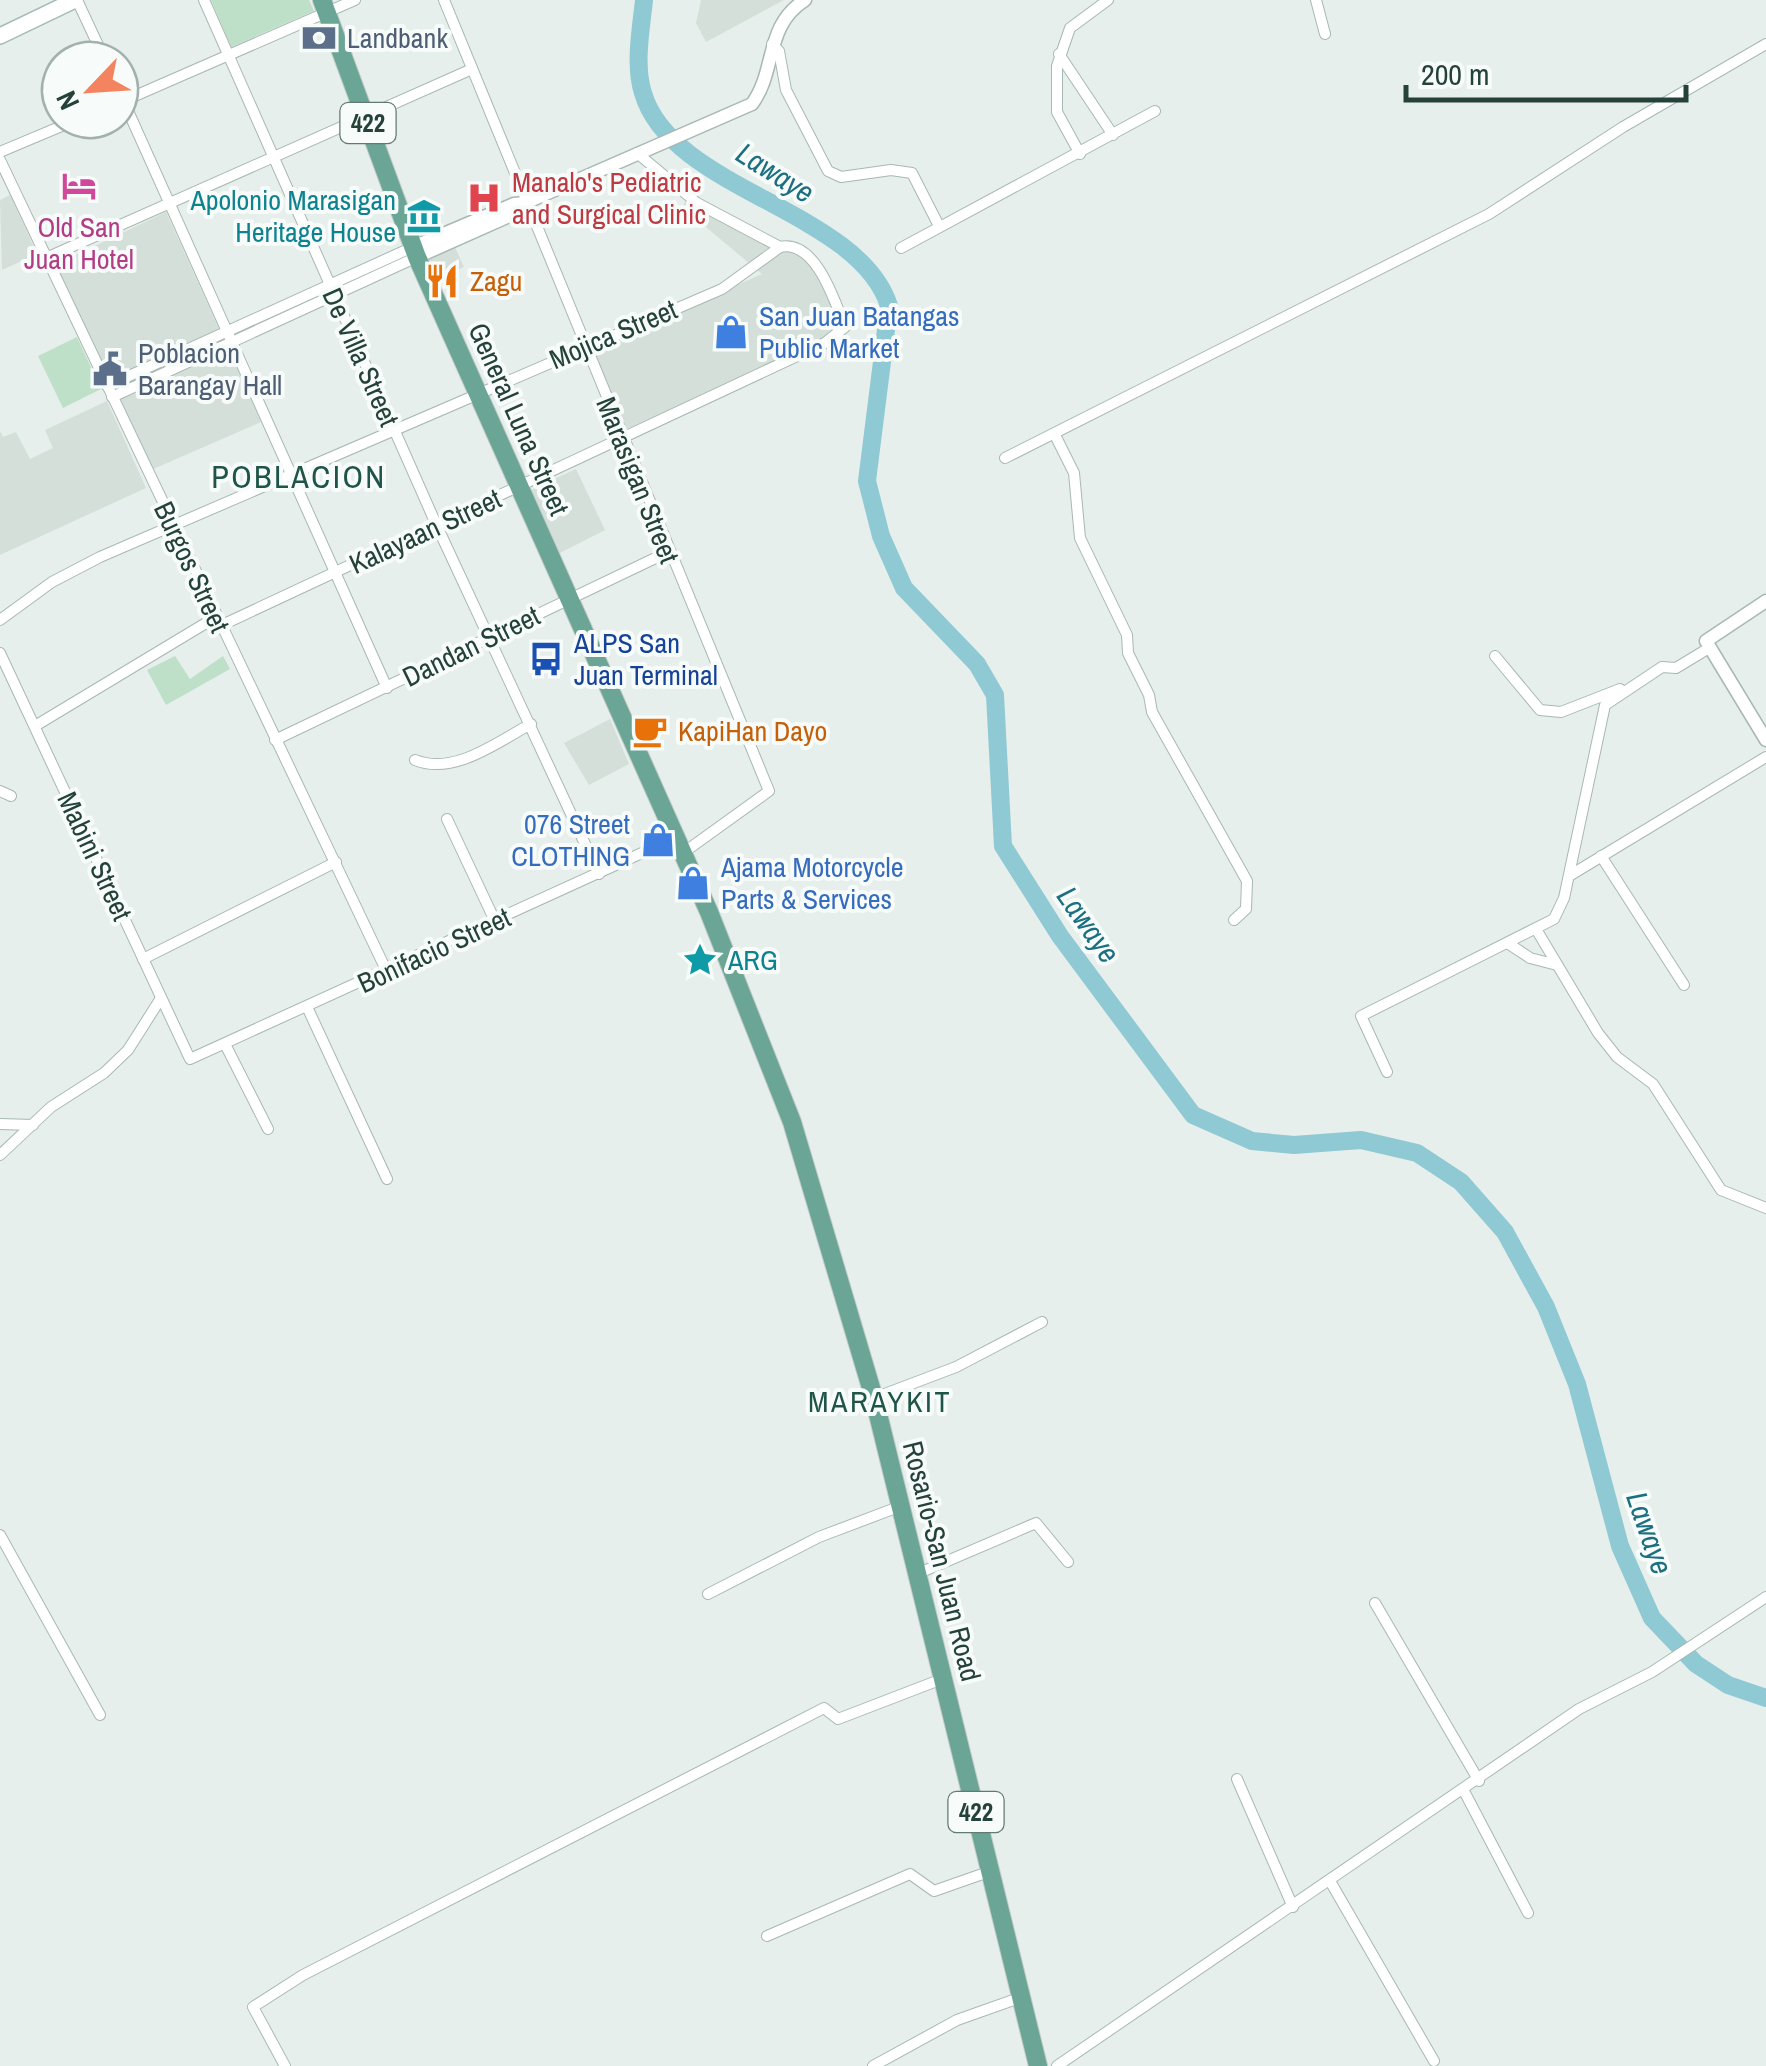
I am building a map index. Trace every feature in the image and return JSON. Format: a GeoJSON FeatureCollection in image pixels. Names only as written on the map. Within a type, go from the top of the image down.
{"type":"FeatureCollection","features":[{"type":"Feature","properties":{"kind":"main road"},"geometry":{"type":"LineString","coordinates":[[0,36],[76,0]]}},
{"type":"Feature","properties":{"kind":"main road","name":"General Luna Street"},"geometry":{"type":"LineString","coordinates":[[324,6],[415,252],[680,845]]}},
{"type":"Feature","properties":{"kind":"main road","name":"Rosario-San Juan Road"},"geometry":{"type":"LineString","coordinates":[[680,845],[792,1122],[874,1398],[1038,2066]]}},
{"type":"Feature","properties":{"kind":"street"},"geometry":{"type":"LineString","coordinates":[[76,0],[95,40]]}},
{"type":"Feature","properties":{"kind":"street","name":"De Villa Street"},"geometry":{"type":"LineString","coordinates":[[204,0],[436,524],[600,874]]}},
{"type":"Feature","properties":{"kind":"street"},"geometry":{"type":"LineString","coordinates":[[140,91],[324,6],[355,0]]}},
{"type":"Feature","properties":{"kind":"street","name":"Marasigan Street"},"geometry":{"type":"LineString","coordinates":[[444,0],[620,438],[768,791]]}},
{"type":"Feature","properties":{"kind":"street"},"geometry":{"type":"LineString","coordinates":[[110,391],[514,204],[525,203],[756,99],[782,20],[805,0]]}},
{"type":"Feature","properties":{"kind":"street"},"geometry":{"type":"LineString","coordinates":[[1080,154],[1057,112],[1060,54],[1070,28],[1108,0]]}},
{"type":"Feature","properties":{"kind":"street"},"geometry":{"type":"LineString","coordinates":[[1316,0],[1325,34]]}},
{"type":"Feature","properties":{"kind":"street"},"geometry":{"type":"LineString","coordinates":[[771,44],[779,51],[786,90],[802,114],[822,166],[841,177],[891,170],[912,173],[940,226]]}},
{"type":"Feature","properties":{"kind":"street"},"geometry":{"type":"LineString","coordinates":[[1005,458],[1489,214],[1608,137],[1766,44]]}},
{"type":"Feature","properties":{"kind":"street"},"geometry":{"type":"LineString","coordinates":[[1060,54],[1113,134]]}},
{"type":"Feature","properties":{"kind":"street"},"geometry":{"type":"LineString","coordinates":[[46,258],[472,68]]}},
{"type":"Feature","properties":{"kind":"street"},"geometry":{"type":"LineString","coordinates":[[901,248],[1155,111]]}},
{"type":"Feature","properties":{"kind":"street"},"geometry":{"type":"LineString","coordinates":[[0,152],[40,135]]}},
{"type":"Feature","properties":{"kind":"street"},"geometry":{"type":"LineString","coordinates":[[140,140],[386,688]]}},
{"type":"Feature","properties":{"kind":"street"},"geometry":{"type":"LineString","coordinates":[[639,152],[698,203],[784,246]]}},
{"type":"Feature","properties":{"kind":"street","name":"Burgos Street"},"geometry":{"type":"LineString","coordinates":[[0,160],[387,972]]}},
{"type":"Feature","properties":{"kind":"street","name":"Kalayaan Street"},"geometry":{"type":"LineString","coordinates":[[36,726],[218,622],[336,572],[824,343],[844,327],[819,270],[784,246]]}},
{"type":"Feature","properties":{"kind":"street","name":"Mojica Street"},"geometry":{"type":"LineString","coordinates":[[0,620],[63,575],[393,428],[722,289],[752,272],[784,246]]}},
{"type":"Feature","properties":{"kind":"street"},"geometry":{"type":"LineString","coordinates":[[1056,435],[1074,473],[1080,538],[1127,635],[1128,653],[1150,695],[1152,712],[1248,881],[1246,909],[1234,920]]}},
{"type":"Feature","properties":{"kind":"street","name":"Dandan Street"},"geometry":{"type":"LineString","coordinates":[[275,740],[668,552]]}},
{"type":"Feature","properties":{"kind":"street"},"geometry":{"type":"LineString","coordinates":[[1766,601],[1706,641],[1766,740]]}},
{"type":"Feature","properties":{"kind":"street"},"geometry":{"type":"LineString","coordinates":[[1387,1072],[1361,1016],[1554,918],[1568,876],[1606,705],[1662,666],[1676,668],[1709,648]]}},
{"type":"Feature","properties":{"kind":"street","name":"Mabini Street"},"geometry":{"type":"LineString","coordinates":[[0,653],[190,1059]]}},
{"type":"Feature","properties":{"kind":"street"},"geometry":{"type":"LineString","coordinates":[[1494,656],[1540,710],[1561,712],[1600,693],[1626,688]]}},
{"type":"Feature","properties":{"kind":"street"},"geometry":{"type":"LineString","coordinates":[[415,760],[429,766],[463,760],[531,724]]}},
{"type":"Feature","properties":{"kind":"street"},"geometry":{"type":"LineString","coordinates":[[1568,876],[1766,757]]}},
{"type":"Feature","properties":{"kind":"street","name":"Bonifacio Street"},"geometry":{"type":"LineString","coordinates":[[190,1059],[600,874],[680,845],[768,791]]}},
{"type":"Feature","properties":{"kind":"street"},"geometry":{"type":"LineString","coordinates":[[446,819],[494,921]]}},
{"type":"Feature","properties":{"kind":"street"},"geometry":{"type":"LineString","coordinates":[[1601,856],[1684,985]]}},
{"type":"Feature","properties":{"kind":"street"},"geometry":{"type":"LineString","coordinates":[[144,959],[336,862]]}},
{"type":"Feature","properties":{"kind":"street"},"geometry":{"type":"LineString","coordinates":[[1536,930],[1617,1058],[1653,1084],[1721,1190],[1766,1208]]}},
{"type":"Feature","properties":{"kind":"street"},"geometry":{"type":"LineString","coordinates":[[1508,944],[1530,958],[1557,965]]}},
{"type":"Feature","properties":{"kind":"street"},"geometry":{"type":"LineString","coordinates":[[0,1155],[128,1050],[161,998]]}},
{"type":"Feature","properties":{"kind":"street"},"geometry":{"type":"LineString","coordinates":[[308,1009],[387,1179]]}},
{"type":"Feature","properties":{"kind":"street"},"geometry":{"type":"LineString","coordinates":[[225,1044],[268,1129]]}},
{"type":"Feature","properties":{"kind":"street"},"geometry":{"type":"LineString","coordinates":[[0,1124],[33,1125]]}},
{"type":"Feature","properties":{"kind":"street"},"geometry":{"type":"LineString","coordinates":[[874,1398],[956,1367],[1042,1322]]}},
{"type":"Feature","properties":{"kind":"street"},"geometry":{"type":"LineString","coordinates":[[708,1594],[819,1536],[901,1506]]}},
{"type":"Feature","properties":{"kind":"street"},"geometry":{"type":"LineString","coordinates":[[918,1574],[1036,1523],[1068,1562]]}},
{"type":"Feature","properties":{"kind":"street"},"geometry":{"type":"LineString","coordinates":[[0,1534],[100,1715]]}},
{"type":"Feature","properties":{"kind":"street"},"geometry":{"type":"LineString","coordinates":[[1058,2066],[1480,1781],[1579,1709],[1652,1672],[1766,1597]]}},
{"type":"Feature","properties":{"kind":"street"},"geometry":{"type":"LineString","coordinates":[[1376,1603],[1480,1781]]}},
{"type":"Feature","properties":{"kind":"street"},"geometry":{"type":"LineString","coordinates":[[285,2066],[253,2007],[304,1975],[824,1708],[838,1718],[942,1679]]}},
{"type":"Feature","properties":{"kind":"street"},"geometry":{"type":"LineString","coordinates":[[1237,1778],[1293,1907]]}},
{"type":"Feature","properties":{"kind":"street"},"geometry":{"type":"LineString","coordinates":[[1464,1790],[1528,1913]]}},
{"type":"Feature","properties":{"kind":"street"},"geometry":{"type":"LineString","coordinates":[[767,1936],[910,1874],[934,1891],[991,1871]]}},
{"type":"Feature","properties":{"kind":"street"},"geometry":{"type":"LineString","coordinates":[[1330,1881],[1434,2061]]}},
{"type":"Feature","properties":{"kind":"street"},"geometry":{"type":"LineString","coordinates":[[873,2066],[957,2020],[1022,1997]]}},
{"type":"Feature","properties":{"kind":"shaded area"},"geometry":{"type":"Polygon","coordinates":[[[701,0],[784,0],[706,42],[696,23],[701,0]]]}},
{"type":"Feature","properties":{"kind":"shaded area","name":"San Juan Batangas Public Market"},"geometry":{"type":"Polygon","coordinates":[[[691,194],[749,227],[805,251],[824,266],[845,322],[817,343],[622,431],[589,350],[762,274],[682,207],[691,194]]]}},
{"type":"Feature","properties":{"kind":"shaded area"},"geometry":{"type":"Polygon","coordinates":[[[10,195],[37,254],[2,270],[0,200],[10,195]]]}},
{"type":"Feature","properties":{"kind":"shaded area"},"geometry":{"type":"Polygon","coordinates":[[[166,212],[261,422],[151,470],[109,379],[122,373],[115,357],[101,362],[55,265],[166,212]]]}},
{"type":"Feature","properties":{"kind":"shaded area"},"geometry":{"type":"Polygon","coordinates":[[[454,245],[464,267],[434,280],[425,259],[454,245]]]}},
{"type":"Feature","properties":{"kind":"shaded area"},"geometry":{"type":"Polygon","coordinates":[[[107,401],[146,488],[0,555],[0,431],[3,437],[16,432],[30,459],[53,448],[45,430],[107,401]]]}},
{"type":"Feature","properties":{"kind":"shaded area"},"geometry":{"type":"Polygon","coordinates":[[[576,469],[605,530],[558,554],[529,491],[576,469]]]}},
{"type":"Feature","properties":{"kind":"shaded area"},"geometry":{"type":"Polygon","coordinates":[[[610,719],[629,764],[589,785],[564,743],[610,719]]]}},
{"type":"Feature","properties":{"kind":"green space"},"geometry":{"type":"Polygon","coordinates":[[[211,0],[309,0],[314,11],[231,47],[211,0]]]}},
{"type":"Feature","properties":{"kind":"green space"},"geometry":{"type":"Polygon","coordinates":[[[77,337],[101,389],[63,408],[38,356],[77,337]]]}},
{"type":"Feature","properties":{"kind":"green space"},"geometry":{"type":"Polygon","coordinates":[[[175,656],[190,679],[223,656],[230,669],[166,705],[147,670],[175,656]]]}},
{"type":"Feature","properties":{"kind":"waterway","name":"Lawaye"},"geometry":{"type":"LineString","coordinates":[[644,0],[640,82],[660,126],[689,154],[725,178],[842,246],[871,273],[889,306],[867,481],[881,536],[904,588],[977,664],[995,695],[1003,846],[1060,936],[1193,1115],[1252,1141],[1294,1145],[1361,1140],[1417,1153],[1461,1182],[1505,1232],[1546,1307],[1577,1384],[1620,1546],[1652,1618],[1696,1664],[1728,1685],[1766,1698]]}},
{"type":"Feature","properties":{"kind":"place","name":"Landbank"},"geometry":{"type":"Point","coordinates":[319,38]}},
{"type":"Feature","properties":{"kind":"place","name":"Old San Juan Hotel"},"geometry":{"type":"Point","coordinates":[79,186]}},
{"type":"Feature","properties":{"kind":"place","name":"Manalo's Pediatric and Surgical Clinic"},"geometry":{"type":"Point","coordinates":[484,198]}},
{"type":"Feature","properties":{"kind":"place","name":"Apolonio Marasigan Heritage House"},"geometry":{"type":"Point","coordinates":[424,216]}},
{"type":"Feature","properties":{"kind":"place","name":"Zagu"},"geometry":{"type":"Point","coordinates":[442,281]}},
{"type":"Feature","properties":{"kind":"place","name":"San Juan Batangas Public Market"},"geometry":{"type":"Point","coordinates":[731,332]}},
{"type":"Feature","properties":{"kind":"place","name":"Poblacion Barangay Hall"},"geometry":{"type":"Point","coordinates":[110,369]}},
{"type":"Feature","properties":{"kind":"place","name":"ALPS San Juan Terminal"},"geometry":{"type":"Point","coordinates":[546,659]}},
{"type":"Feature","properties":{"kind":"place","name":"KapiHan Dayo"},"geometry":{"type":"Point","coordinates":[650,731]}},
{"type":"Feature","properties":{"kind":"place","name":"076 Street CLOTHING"},"geometry":{"type":"Point","coordinates":[658,840]}},
{"type":"Feature","properties":{"kind":"place","name":"Ajama Motorcycle Parts & Services"},"geometry":{"type":"Point","coordinates":[693,883]}},
{"type":"Feature","properties":{"kind":"place","name":"ARG"},"geometry":{"type":"Point","coordinates":[700,960]}},
{"type":"Feature","properties":{"kind":"district","name":"POBLACION"},"geometry":{"type":"Point","coordinates":[299,477]}},
{"type":"Feature","properties":{"kind":"district","name":"MARAYKIT"},"geometry":{"type":"Point","coordinates":[880,1402]}}]}
